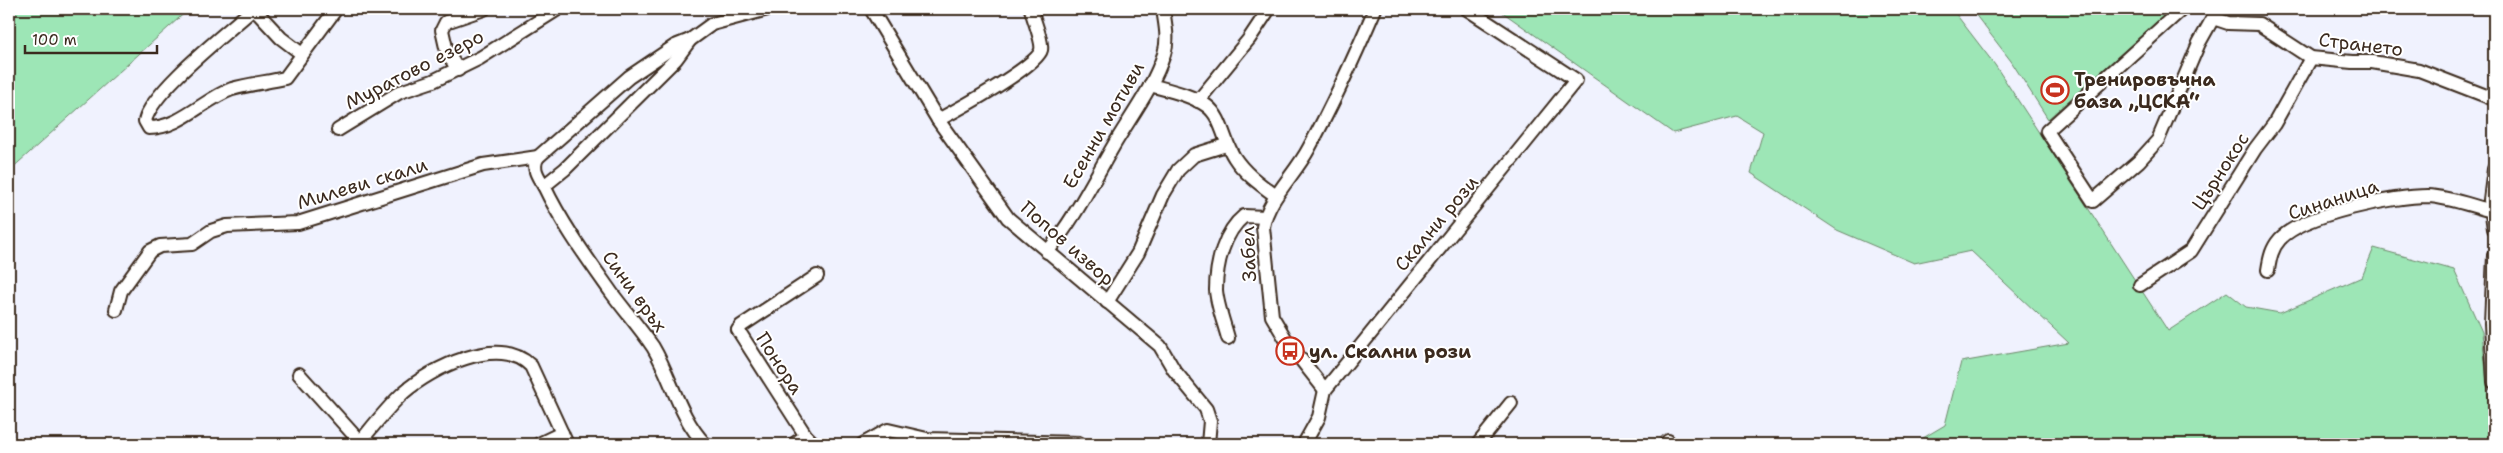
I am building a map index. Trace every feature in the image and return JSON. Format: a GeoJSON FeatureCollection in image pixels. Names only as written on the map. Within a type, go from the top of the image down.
{"type":"FeatureCollection","features":[{"type":"Feature","properties":{"kind":"street"},"geometry":{"type":"LineString","coordinates":[[302,54],[280,38],[254,9],[183,72],[152,104],[145,121],[149,128],[160,128],[232,90],[285,78],[295,68],[302,54],[334,10]]}},
{"type":"Feature","properties":{"kind":"street"},"geometry":{"type":"LineString","coordinates":[[458,70],[447,52],[442,30],[446,22],[484,9]]}},
{"type":"Feature","properties":{"kind":"street","name":"Муратово езеро"},"geometry":{"type":"LineString","coordinates":[[338,130],[400,92],[458,70],[480,58],[558,9]]}},
{"type":"Feature","properties":{"kind":"street"},"geometry":{"type":"LineString","coordinates":[[538,157],[629,77],[675,46],[690,40],[712,24],[768,9]]}},
{"type":"Feature","properties":{"kind":"street","name":"Попов извор"},"geometry":{"type":"LineString","coordinates":[[871,9],[938,120],[1008,218],[1160,346],[1174,370],[1206,409],[1210,421],[1208,444]]}},
{"type":"Feature","properties":{"kind":"street"},"geometry":{"type":"LineString","coordinates":[[938,120],[988,93],[1038,56],[1041,46],[1031,9]]}},
{"type":"Feature","properties":{"kind":"street","name":"Есенни мотиви"},"geometry":{"type":"LineString","coordinates":[[1047,252],[1078,208],[1150,85],[1166,46],[1167,35],[1162,9]]}},
{"type":"Feature","properties":{"kind":"street"},"geometry":{"type":"LineString","coordinates":[[1198,101],[1249,39],[1269,9]]}},
{"type":"Feature","properties":{"kind":"street","name":"Забел"},"geometry":{"type":"LineString","coordinates":[[1325,390],[1288,343],[1272,316],[1264,236],[1265,217],[1276,196],[1289,182],[1310,148],[1375,9]]}},
{"type":"Feature","properties":{"kind":"street","name":"Скални рози"},"geometry":{"type":"LineString","coordinates":[[1325,390],[1576,80],[1468,9]]}},
{"type":"Feature","properties":{"kind":"street","name":"Странето"},"geometry":{"type":"LineString","coordinates":[[2182,9],[2048,131],[2093,201],[2140,161],[2158,140],[2212,13],[2228,23],[2259,24],[2311,58],[2372,62],[2419,70],[2494,99]]}},
{"type":"Feature","properties":{"kind":"street"},"geometry":{"type":"LineString","coordinates":[[544,186],[564,169],[676,59],[690,40]]}},
{"type":"Feature","properties":{"kind":"street","name":"Църнокос"},"geometry":{"type":"LineString","coordinates":[[2140,285],[2191,251],[2255,150],[2274,124],[2311,58]]}},
{"type":"Feature","properties":{"kind":"street"},"geometry":{"type":"LineString","coordinates":[[1150,85],[1198,101],[1215,114],[1226,145],[1235,160],[1254,179],[1276,196]]}},
{"type":"Feature","properties":{"kind":"street"},"geometry":{"type":"LineString","coordinates":[[1107,302],[1138,253],[1163,195],[1178,170],[1194,156],[1226,145]]}},
{"type":"Feature","properties":{"kind":"street","name":"Сини връх"},"geometry":{"type":"LineString","coordinates":[[538,157],[536,160],[536,170],[574,240],[651,345],[667,372],[680,406],[694,432],[705,444]]}},
{"type":"Feature","properties":{"kind":"street","name":"Милеви скали"},"geometry":{"type":"LineString","coordinates":[[116,310],[121,291],[150,251],[160,246],[192,244],[211,231],[227,226],[298,223],[483,165],[538,157]]}},
{"type":"Feature","properties":{"kind":"street"},"geometry":{"type":"LineString","coordinates":[[2494,169],[2490,200],[2494,229]]}},
{"type":"Feature","properties":{"kind":"street","name":"Синаница"},"geometry":{"type":"LineString","coordinates":[[2268,270],[2271,252],[2289,232],[2303,224],[2362,205],[2388,200],[2430,196],[2492,210]]}},
{"type":"Feature","properties":{"kind":"street"},"geometry":{"type":"LineString","coordinates":[[1228,338],[1216,291],[1223,249],[1233,228],[1244,216],[1265,217]]}},
{"type":"Feature","properties":{"kind":"street"},"geometry":{"type":"LineString","coordinates":[[2494,255],[2492,323],[2494,382]]}},
{"type":"Feature","properties":{"kind":"street","name":"Понора"},"geometry":{"type":"LineString","coordinates":[[810,440],[738,330],[741,326],[817,276]]}},
{"type":"Feature","properties":{"kind":"street"},"geometry":{"type":"LineString","coordinates":[[299,374],[361,443],[386,410],[418,381],[470,357],[497,351],[524,359],[531,366],[565,439],[539,444]]}},
{"type":"Feature","properties":{"kind":"street"},"geometry":{"type":"LineString","coordinates":[[1304,444],[1319,417],[1325,390]]}},
{"type":"Feature","properties":{"kind":"street"},"geometry":{"type":"LineString","coordinates":[[1478,444],[1511,403]]}},
{"type":"Feature","properties":{"kind":"street"},"geometry":{"type":"LineString","coordinates":[[863,444],[888,430],[927,440],[1079,443]]}},
{"type":"Feature","properties":{"kind":"street"},"geometry":{"type":"LineString","coordinates":[[794,444],[810,440]]}},
{"type":"Feature","properties":{"kind":"green space"},"geometry":{"type":"Polygon","coordinates":[[[9,9],[189,9],[9,171],[9,9]]]}},
{"type":"Feature","properties":{"kind":"green space"},"geometry":{"type":"Polygon","coordinates":[[[1498,9],[1952,9],[1995,65],[2168,331],[2227,292],[2246,307],[2280,313],[2362,277],[2374,248],[2454,270],[2482,332],[2493,444],[1913,444],[1945,425],[1961,362],[2069,343],[1971,251],[1914,263],[1837,230],[1751,173],[1763,132],[1737,116],[1673,133],[1498,9]]]}},
{"type":"Feature","properties":{"kind":"green space","name":"Тренировъчна база „ЦСКА“"},"geometry":{"type":"Polygon","coordinates":[[[1971,9],[2171,9],[2048,119],[2011,61],[1971,9]]]}},
{"type":"Feature","properties":{"kind":"place","name":"Тренировъчна база „ЦСКА“"},"geometry":{"type":"Point","coordinates":[2055,90]}},
{"type":"Feature","properties":{"kind":"place","name":"ул. Скални рози"},"geometry":{"type":"Point","coordinates":[1290,351]}}]}
